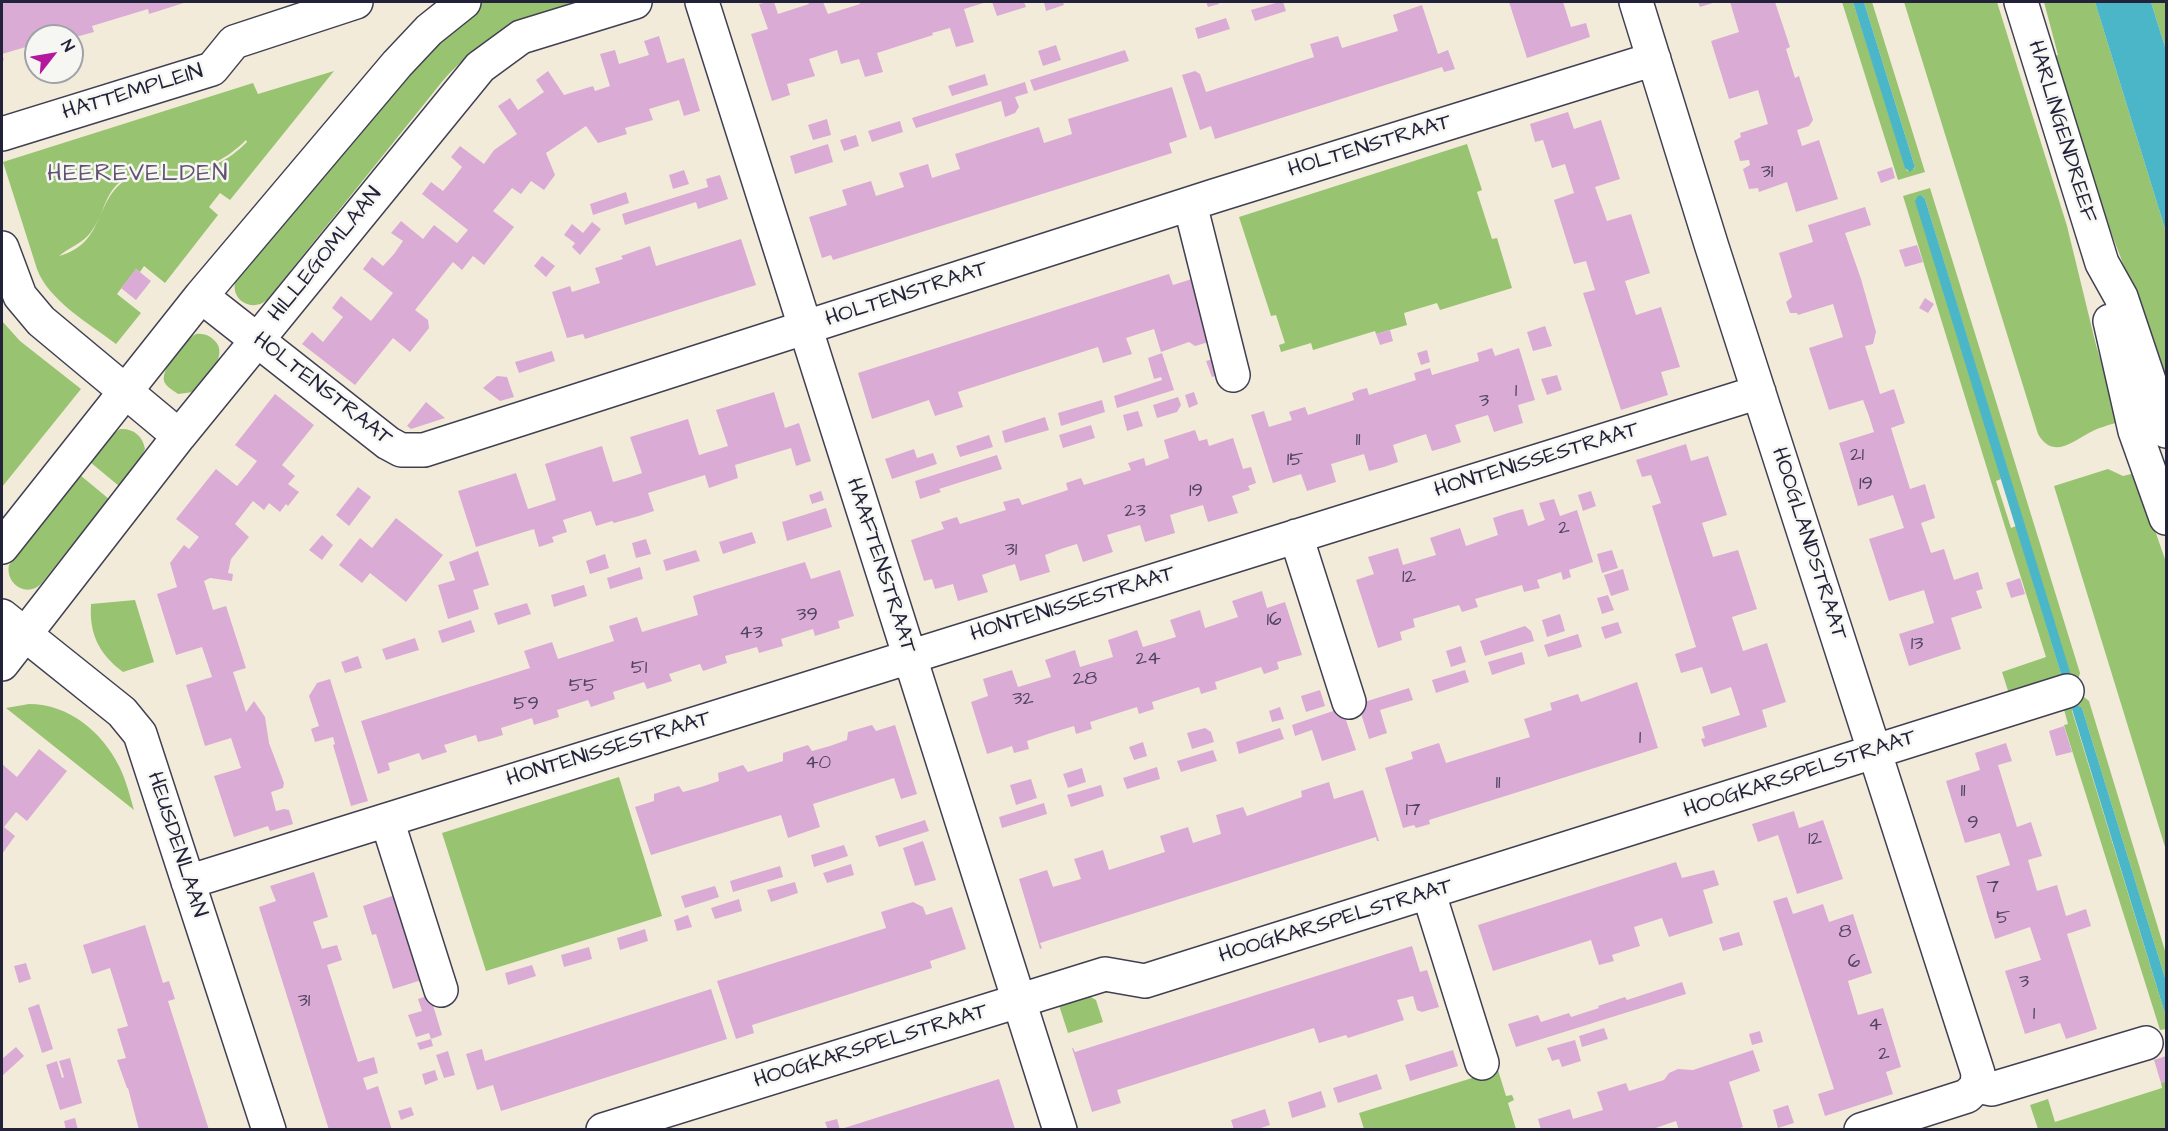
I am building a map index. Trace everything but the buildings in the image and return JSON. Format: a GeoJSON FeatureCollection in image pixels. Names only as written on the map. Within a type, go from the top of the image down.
{"type":"FeatureCollection","features":[{"type":"Feature","properties":{"kind":"street","name":"HATTEMPLEIN"},"geometry":{"type":"LineString","coordinates":[[2,134],[212,69],[234,42],[356,2]]}},
{"type":"Feature","properties":{"kind":"street"},"geometry":{"type":"LineString","coordinates":[[2,547],[201,296],[397,64],[429,30],[464,2]]}},
{"type":"Feature","properties":{"kind":"street","name":"HILLEGOMLAAN"},"geometry":{"type":"LineString","coordinates":[[2,664],[13,625],[178,436],[480,67],[521,38],[635,2]]}},
{"type":"Feature","properties":{"kind":"street","name":"HAAFTENSTRAAT"},"geometry":{"type":"LineString","coordinates":[[702,2],[1060,1130]]}},
{"type":"Feature","properties":{"kind":"street","name":"HOOGLANDSTRAAT"},"geometry":{"type":"LineString","coordinates":[[1636,2],[1978,1073],[1977,1086]]}},
{"type":"Feature","properties":{"kind":"street","name":"HARLINGENDREEF"},"geometry":{"type":"LineString","coordinates":[[2021,2],[2102,263],[2121,297],[2158,426],[2166,518]]}},
{"type":"Feature","properties":{"kind":"street","name":"HOLTENSTRAAT"},"geometry":{"type":"LineString","coordinates":[[201,296],[388,443],[402,450],[424,450],[1190,204],[1654,59]]}},
{"type":"Feature","properties":{"kind":"street"},"geometry":{"type":"LineString","coordinates":[[1190,204],[1233,375]]}},
{"type":"Feature","properties":{"kind":"street"},"geometry":{"type":"LineString","coordinates":[[2,248],[20,296],[41,321],[178,436]]}},
{"type":"Feature","properties":{"kind":"street","name":"HONTENISSESTRAAT"},"geometry":{"type":"LineString","coordinates":[[188,882],[1759,392]]}},
{"type":"Feature","properties":{"kind":"street"},"geometry":{"type":"LineString","coordinates":[[1296,536],[1349,702]]}},
{"type":"Feature","properties":{"kind":"street","name":"HEUSDENLAAN"},"geometry":{"type":"LineString","coordinates":[[13,625],[122,712],[140,734],[269,1130]]}},
{"type":"Feature","properties":{"kind":"street","name":"HOOGKARSPELSTRAAT"},"geometry":{"type":"LineString","coordinates":[[603,1130],[1105,974],[1145,981],[1429,894],[1875,750],[2067,691]]}},
{"type":"Feature","properties":{"kind":"street"},"geometry":{"type":"LineString","coordinates":[[387,820],[441,990]]}},
{"type":"Feature","properties":{"kind":"street"},"geometry":{"type":"LineString","coordinates":[[1429,894],[1482,1063]]}},
{"type":"Feature","properties":{"kind":"street"},"geometry":{"type":"LineString","coordinates":[[1861,1130],[1966,1096],[1977,1086],[1992,1089],[2146,1043]]}},
{"type":"Feature","properties":{"kind":"green space"},"geometry":{"type":"Polygon","coordinates":[[[480,2],[586,2],[525,23],[490,40],[474,51],[441,83],[267,300],[254,305],[242,301],[235,291],[237,277],[411,59],[480,2]]]}},
{"type":"Feature","properties":{"kind":"green space"},"geometry":{"type":"Polygon","coordinates":[[[1842,2],[1853,2],[1907,171],[1915,168],[1864,2],[1872,2],[1925,172],[1898,180],[1842,2]]]}},
{"type":"Feature","properties":{"kind":"green space"},"geometry":{"type":"Polygon","coordinates":[[[1904,2],[1997,2],[2067,226],[2096,345],[2119,422],[2095,430],[2068,445],[2049,446],[2038,434],[1904,2]]]}},
{"type":"Feature","properties":{"kind":"green space"},"geometry":{"type":"Polygon","coordinates":[[[2044,2],[2095,2],[2166,232],[2166,376],[2109,227],[2055,56],[2058,55],[2044,2]]]}},
{"type":"Feature","properties":{"kind":"green space"},"geometry":{"type":"Polygon","coordinates":[[[2151,2],[2166,2],[2166,50],[2151,2]]]}},
{"type":"Feature","properties":{"kind":"green space"},"geometry":{"type":"Polygon","coordinates":[[[334,71],[230,200],[220,193],[209,207],[218,215],[165,283],[144,266],[140,272],[136,269],[117,294],[141,313],[116,344],[71,311],[42,280],[3,162],[253,83],[258,94],[334,71]],[[246,140],[232,152],[208,165],[191,169],[147,169],[128,176],[109,195],[91,232],[59,256],[74,250],[85,241],[93,231],[110,197],[129,178],[142,172],[155,170],[183,171],[210,167],[226,159],[247,142],[246,140]]]}},
{"type":"Feature","properties":{"kind":"green space"},"geometry":{"type":"Polygon","coordinates":[[[1467,144],[1482,190],[1477,192],[1492,239],[1497,238],[1512,288],[1440,310],[1437,303],[1404,313],[1407,325],[1376,334],[1375,331],[1313,350],[1311,343],[1281,352],[1279,345],[1285,343],[1276,315],[1271,316],[1239,217],[1467,144]]]}},
{"type":"Feature","properties":{"kind":"green space"},"geometry":{"type":"Polygon","coordinates":[[[1930,188],[2080,673],[2078,680],[2010,697],[2002,672],[2046,657],[1903,196],[1930,188]],[[1921,195],[2001,479],[1996,481],[2011,528],[2016,526],[2061,674],[2070,675],[1925,199],[1921,195]]]}},
{"type":"Feature","properties":{"kind":"green space"},"geometry":{"type":"Polygon","coordinates":[[[2,321],[20,341],[81,389],[2,487],[2,321]]]}},
{"type":"Feature","properties":{"kind":"green space"},"geometry":{"type":"Polygon","coordinates":[[[196,334],[206,335],[214,340],[218,346],[218,360],[209,375],[193,392],[178,394],[166,385],[164,375],[175,355],[196,334]]]}},
{"type":"Feature","properties":{"kind":"green space"},"geometry":{"type":"Polygon","coordinates":[[[120,429],[137,434],[145,449],[141,458],[119,486],[90,462],[112,435],[120,429]]]}},
{"type":"Feature","properties":{"kind":"green space"},"geometry":{"type":"Polygon","coordinates":[[[2108,469],[2123,476],[2135,473],[2166,562],[2166,850],[2054,486],[2108,469]]]}},
{"type":"Feature","properties":{"kind":"green space"},"geometry":{"type":"Polygon","coordinates":[[[80,475],[109,499],[41,584],[30,590],[18,587],[10,578],[9,565],[80,475]]]}},
{"type":"Feature","properties":{"kind":"green space"},"geometry":{"type":"Polygon","coordinates":[[[135,600],[154,662],[123,672],[108,658],[97,642],[92,625],[91,604],[135,600]]]}},
{"type":"Feature","properties":{"kind":"green space"},"geometry":{"type":"Polygon","coordinates":[[[2080,697],[2089,701],[2166,954],[2166,981],[2082,708],[2073,706],[2072,711],[2166,1017],[2166,1029],[2160,1030],[2064,725],[2068,724],[2063,706],[2080,697]]]}},
{"type":"Feature","properties":{"kind":"green space"},"geometry":{"type":"Polygon","coordinates":[[[29,704],[58,709],[83,722],[94,731],[119,766],[134,810],[6,708],[29,704]]]}},
{"type":"Feature","properties":{"kind":"green space"},"geometry":{"type":"Polygon","coordinates":[[[619,777],[662,916],[486,971],[442,833],[619,777]]]}},
{"type":"Feature","properties":{"kind":"green space"},"geometry":{"type":"Polygon","coordinates":[[[1089,996],[1096,1000],[1103,1022],[1068,1033],[1057,999],[1089,996]]]}},
{"type":"Feature","properties":{"kind":"green space"},"geometry":{"type":"Polygon","coordinates":[[[1498,1070],[1506,1096],[1512,1095],[1514,1100],[1508,1103],[1516,1129],[1364,1129],[1359,1113],[1498,1070]]]}},
{"type":"Feature","properties":{"kind":"green space"},"geometry":{"type":"Polygon","coordinates":[[[2166,1081],[2166,1129],[2038,1129],[2030,1105],[2048,1099],[2055,1122],[2162,1088],[2161,1083],[2166,1081]]]}},
{"type":"Feature","properties":{"kind":"water"},"geometry":{"type":"Polygon","coordinates":[[[1853,2],[1864,2],[1915,167],[1910,172],[1905,168],[1853,2]]]}},
{"type":"Feature","properties":{"kind":"water"},"geometry":{"type":"Polygon","coordinates":[[[2095,2],[2151,2],[2166,50],[2166,232],[2095,2]]]}},
{"type":"Feature","properties":{"kind":"water"},"geometry":{"type":"Polygon","coordinates":[[[1921,195],[1925,199],[2070,672],[2069,677],[2064,678],[2061,674],[1915,201],[1921,195]]]}},
{"type":"Feature","properties":{"kind":"water"},"geometry":{"type":"Polygon","coordinates":[[[2075,704],[2082,708],[2166,981],[2166,1017],[2072,709],[2075,704]]]}},
{"type":"Feature","properties":{"kind":"district","name":"HEEREVELDEN"},"geometry":{"type":"Point","coordinates":[138,175]}}]}
